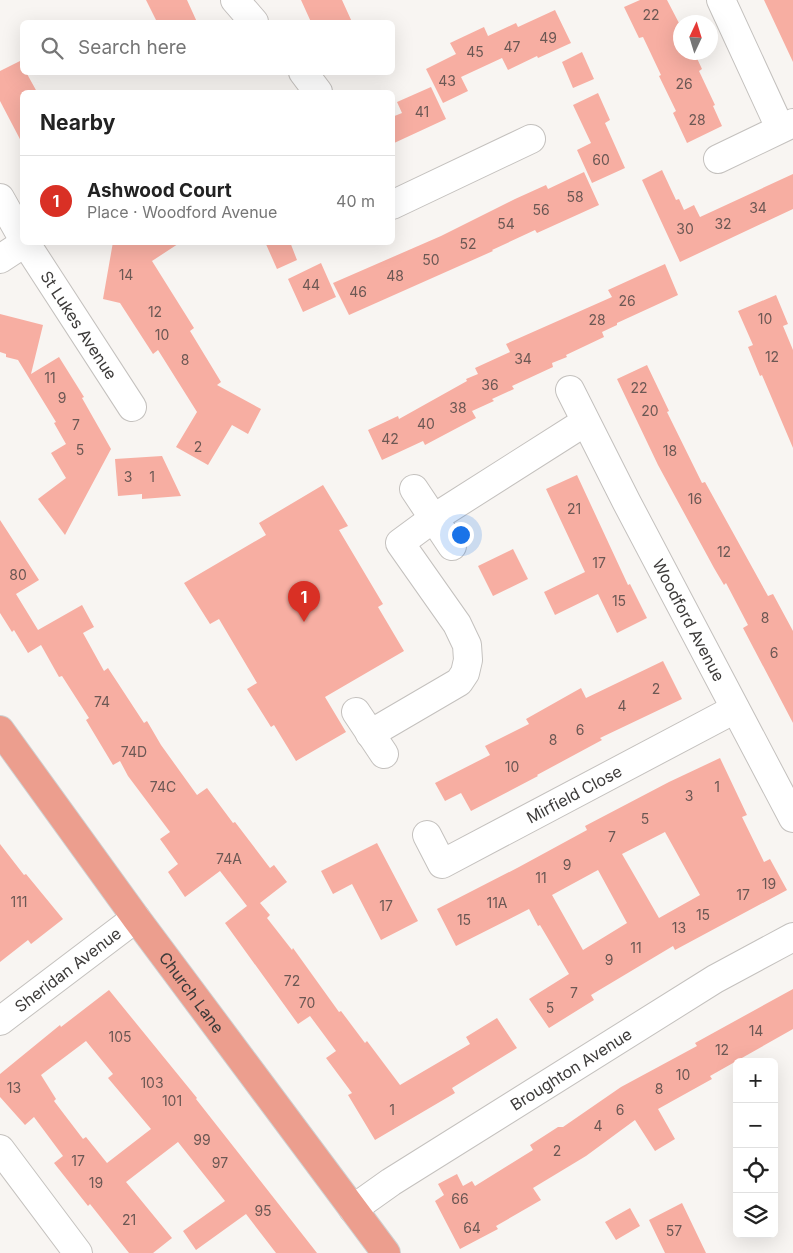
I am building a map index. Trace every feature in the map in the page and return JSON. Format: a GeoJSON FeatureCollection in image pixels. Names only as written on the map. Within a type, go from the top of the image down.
{"type":"FeatureCollection","features":[{"type":"Feature","properties":{"kind":"main road","name":"Church Lane"},"geometry":{"type":"LineString","coordinates":[[0,730],[136,918],[386,1253]]}},
{"type":"Feature","properties":{"kind":"street"},"geometry":{"type":"LineString","coordinates":[[235,0],[252,20]]}},
{"type":"Feature","properties":{"kind":"street"},"geometry":{"type":"LineString","coordinates":[[718,159],[787,126],[721,0]]}},
{"type":"Feature","properties":{"kind":"street"},"geometry":{"type":"LineString","coordinates":[[305,75],[316,90]]}},
{"type":"Feature","properties":{"kind":"street"},"geometry":{"type":"LineString","coordinates":[[395,204],[531,139]]}},
{"type":"Feature","properties":{"kind":"street"},"geometry":{"type":"LineString","coordinates":[[0,198],[20,233]]}},
{"type":"Feature","properties":{"kind":"street"},"geometry":{"type":"LineString","coordinates":[[0,259],[23,245]]}},
{"type":"Feature","properties":{"kind":"street","name":"St Lukes Avenue"},"geometry":{"type":"LineString","coordinates":[[27,245],[132,407]]}},
{"type":"Feature","properties":{"kind":"street","name":"Woodford Avenue"},"geometry":{"type":"LineString","coordinates":[[570,390],[793,818]]}},
{"type":"Feature","properties":{"kind":"street"},"geometry":{"type":"LineString","coordinates":[[356,712],[377,744],[459,682],[465,673],[468,660],[467,645],[457,624],[400,543],[434,518],[585,422]]}},
{"type":"Feature","properties":{"kind":"street"},"geometry":{"type":"LineString","coordinates":[[414,489],[452,546]]}},
{"type":"Feature","properties":{"kind":"street","name":"Mirfield Close"},"geometry":{"type":"LineString","coordinates":[[427,835],[442,864],[735,709]]}},
{"type":"Feature","properties":{"kind":"street","name":"Sheridan Avenue"},"geometry":{"type":"LineString","coordinates":[[0,1021],[136,918]]}},
{"type":"Feature","properties":{"kind":"street","name":"Broughton Avenue"},"geometry":{"type":"LineString","coordinates":[[353,1209],[391,1182],[715,979],[793,938]]}},
{"type":"Feature","properties":{"kind":"street"},"geometry":{"type":"LineString","coordinates":[[0,1149],[78,1253]]}},
{"type":"Feature","properties":{"kind":"building"},"geometry":{"type":"Polygon","coordinates":[[[146,0],[187,0],[196,20],[156,20],[146,0]]]}},
{"type":"Feature","properties":{"kind":"building"},"geometry":{"type":"Polygon","coordinates":[[[301,0],[342,0],[351,20],[310,20],[301,0]]]}},
{"type":"Feature","properties":{"kind":"building"},"geometry":{"type":"Polygon","coordinates":[[[640,0],[667,0],[675,15],[673,15],[673,60],[698,60],[702,69],[699,71],[715,105],[713,106],[722,126],[687,143],[673,113],[676,111],[659,76],[661,75],[643,37],[639,38],[624,7],[640,0]]]}},
{"type":"Feature","properties":{"kind":"building"},"geometry":{"type":"Polygon","coordinates":[[[764,0],[793,0],[793,62],[764,0]]]}},
{"type":"Feature","properties":{"kind":"building"},"geometry":{"type":"Polygon","coordinates":[[[555,10],[571,43],[508,70],[502,58],[461,77],[468,91],[443,103],[426,69],[456,54],[450,43],[484,27],[488,36],[516,23],[518,27],[555,10]]]}},
{"type":"Feature","properties":{"kind":"building"},"geometry":{"type":"Polygon","coordinates":[[[582,52],[594,79],[573,88],[562,62],[582,52]]]}},
{"type":"Feature","properties":{"kind":"building"},"geometry":{"type":"Polygon","coordinates":[[[20,61],[20,75],[28,75],[36,90],[20,90],[20,139],[0,101],[0,71],[20,61]]]}},
{"type":"Feature","properties":{"kind":"building"},"geometry":{"type":"Polygon","coordinates":[[[431,87],[446,119],[395,143],[395,116],[402,113],[397,102],[431,87]]]}},
{"type":"Feature","properties":{"kind":"building"},"geometry":{"type":"Polygon","coordinates":[[[598,93],[610,120],[605,123],[625,168],[592,183],[577,150],[591,143],[573,105],[598,93]]]}},
{"type":"Feature","properties":{"kind":"building"},"geometry":{"type":"Polygon","coordinates":[[[662,170],[676,200],[679,199],[684,210],[694,205],[700,217],[793,174],[793,209],[680,262],[642,180],[662,170]]]}},
{"type":"Feature","properties":{"kind":"building"},"geometry":{"type":"Polygon","coordinates":[[[584,172],[599,205],[537,233],[535,230],[493,251],[349,315],[333,283],[441,236],[546,185],[548,189],[584,172]]]}},
{"type":"Feature","properties":{"kind":"building"},"geometry":{"type":"Polygon","coordinates":[[[112,245],[176,245],[152,261],[194,328],[190,331],[221,382],[217,385],[261,409],[248,434],[232,425],[208,465],[176,447],[197,412],[158,350],[153,354],[120,303],[103,299],[112,245]]]}},
{"type":"Feature","properties":{"kind":"building"},"geometry":{"type":"Polygon","coordinates":[[[266,245],[291,245],[297,260],[277,269],[266,245]]]}},
{"type":"Feature","properties":{"kind":"building"},"geometry":{"type":"Polygon","coordinates":[[[321,263],[336,297],[303,312],[288,279],[321,263]]]}},
{"type":"Feature","properties":{"kind":"building"},"geometry":{"type":"Polygon","coordinates":[[[665,264],[678,295],[617,323],[617,325],[602,332],[604,337],[552,363],[553,367],[512,386],[514,389],[472,411],[476,418],[425,445],[423,441],[382,460],[368,430],[398,416],[399,419],[467,381],[466,379],[478,374],[475,368],[510,352],[506,344],[612,297],[608,290],[665,264]]]}},
{"type":"Feature","properties":{"kind":"building"},"geometry":{"type":"Polygon","coordinates":[[[776,295],[788,324],[783,326],[793,350],[793,448],[748,347],[753,345],[738,311],[776,295]]]}},
{"type":"Feature","properties":{"kind":"building"},"geometry":{"type":"Polygon","coordinates":[[[0,314],[43,325],[31,374],[59,357],[84,397],[82,398],[111,449],[65,535],[38,499],[66,478],[51,453],[66,444],[54,423],[56,422],[18,360],[6,357],[6,354],[0,352],[0,314]]]}},
{"type":"Feature","properties":{"kind":"building"},"geometry":{"type":"Polygon","coordinates":[[[647,365],[669,411],[667,412],[702,483],[705,482],[768,596],[773,594],[793,631],[793,723],[743,628],[748,625],[726,583],[724,585],[714,568],[658,465],[617,379],[647,365]]]}},
{"type":"Feature","properties":{"kind":"building"},"geometry":{"type":"Polygon","coordinates":[[[162,456],[181,496],[142,499],[142,494],[118,496],[115,459],[162,456]]]}},
{"type":"Feature","properties":{"kind":"building"},"geometry":{"type":"Polygon","coordinates":[[[577,475],[628,585],[630,584],[647,618],[617,633],[598,594],[555,615],[544,592],[585,572],[546,489],[577,475]]]}},
{"type":"Feature","properties":{"kind":"building"},"geometry":{"type":"Polygon","coordinates":[[[323,485],[348,526],[339,530],[383,604],[378,607],[404,651],[325,697],[346,732],[296,761],[274,725],[271,727],[247,689],[257,683],[219,619],[210,624],[184,583],[266,535],[259,523],[323,485]]]}},
{"type":"Feature","properties":{"kind":"building"},"geometry":{"type":"Polygon","coordinates":[[[0,520],[39,580],[16,594],[38,630],[82,605],[94,627],[83,633],[104,671],[108,668],[144,723],[147,721],[161,745],[197,795],[207,788],[270,868],[274,865],[287,882],[260,903],[270,915],[267,918],[292,950],[293,948],[339,1012],[341,1011],[365,1043],[367,1041],[400,1085],[470,1044],[466,1037],[497,1018],[517,1048],[452,1088],[455,1093],[375,1140],[348,1095],[352,1093],[326,1058],[336,1051],[310,1016],[298,1024],[225,923],[247,906],[220,871],[185,897],[168,872],[178,864],[160,839],[170,832],[128,776],[120,761],[113,765],[86,720],[89,718],[62,676],[59,677],[41,645],[28,653],[14,630],[12,632],[0,613],[0,520]]]}},
{"type":"Feature","properties":{"kind":"building"},"geometry":{"type":"Polygon","coordinates":[[[513,549],[528,579],[493,596],[478,566],[513,549]]]}},
{"type":"Feature","properties":{"kind":"building"},"geometry":{"type":"Polygon","coordinates":[[[663,661],[682,699],[600,738],[602,740],[471,811],[461,793],[445,801],[435,783],[490,755],[485,746],[529,724],[526,719],[581,688],[586,698],[663,661]]]}},
{"type":"Feature","properties":{"kind":"building"},"geometry":{"type":"Polygon","coordinates":[[[720,758],[747,815],[742,817],[764,862],[770,859],[787,890],[675,950],[673,946],[591,995],[594,1000],[549,1028],[529,999],[569,974],[529,909],[456,946],[437,909],[587,830],[585,826],[669,782],[720,758]],[[665,832],[622,854],[659,918],[700,895],[665,832]],[[598,870],[552,895],[583,950],[627,923],[598,870]]]}},
{"type":"Feature","properties":{"kind":"building"},"geometry":{"type":"Polygon","coordinates":[[[377,843],[418,921],[381,940],[352,884],[333,894],[321,871],[377,843]]]}},
{"type":"Feature","properties":{"kind":"building"},"geometry":{"type":"Polygon","coordinates":[[[0,844],[24,875],[26,874],[63,919],[31,944],[28,940],[0,962],[0,844]]]}},
{"type":"Feature","properties":{"kind":"building"},"geometry":{"type":"Polygon","coordinates":[[[793,989],[793,1029],[742,1058],[733,1058],[733,1063],[710,1076],[712,1079],[658,1109],[675,1139],[655,1151],[635,1120],[586,1156],[533,1188],[541,1200],[496,1226],[498,1229],[460,1249],[435,1201],[444,1195],[438,1184],[457,1174],[463,1186],[472,1181],[475,1186],[533,1150],[530,1145],[558,1127],[563,1127],[621,1087],[697,1046],[695,1043],[793,989]]]}},
{"type":"Feature","properties":{"kind":"building"},"geometry":{"type":"Polygon","coordinates":[[[109,990],[197,1098],[317,1253],[276,1253],[246,1214],[196,1250],[183,1231],[225,1201],[178,1142],[126,1182],[172,1238],[153,1253],[129,1253],[54,1163],[63,1156],[34,1117],[25,1125],[0,1097],[0,1074],[60,1025],[61,1027],[109,990]],[[86,1041],[41,1075],[56,1099],[54,1101],[83,1139],[86,1137],[107,1163],[151,1129],[108,1078],[113,1074],[86,1041]]]}},
{"type":"Feature","properties":{"kind":"building"},"geometry":{"type":"Polygon","coordinates":[[[682,1203],[706,1253],[665,1253],[649,1220],[682,1203]]]}},
{"type":"Feature","properties":{"kind":"building"},"geometry":{"type":"Polygon","coordinates":[[[630,1208],[640,1226],[616,1240],[605,1222],[630,1208]]]}},
{"type":"Feature","properties":{"kind":"place","name":"Ashwood Court"},"geometry":{"type":"Point","coordinates":[304,622]}}]}
